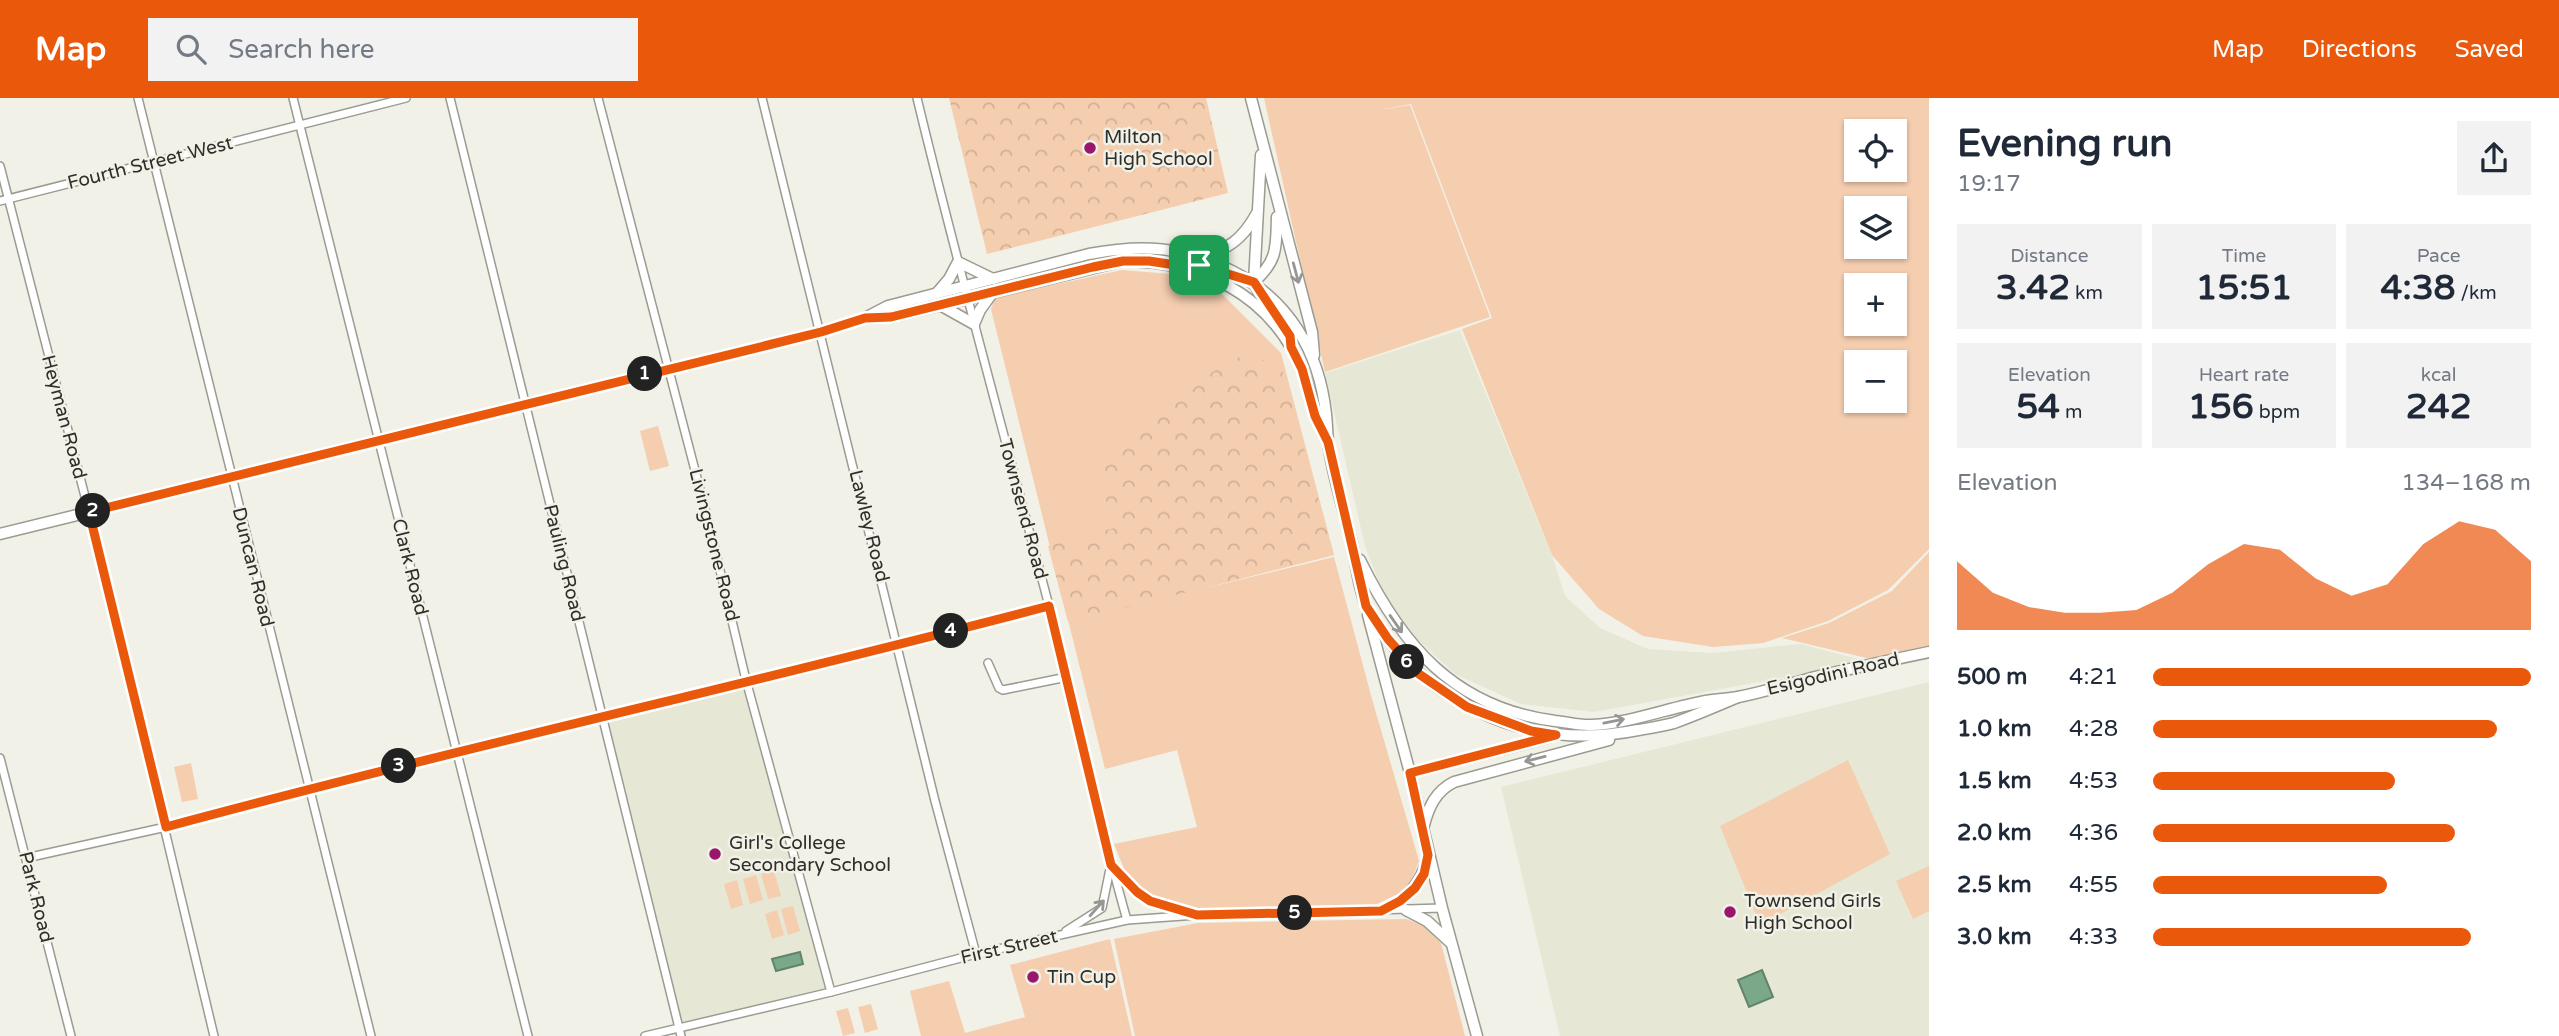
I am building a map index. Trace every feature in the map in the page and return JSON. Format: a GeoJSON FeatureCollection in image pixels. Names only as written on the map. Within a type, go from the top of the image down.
{"type":"FeatureCollection","features":[{"type":"Feature","properties":{"kind":"main road"},"geometry":{"type":"LineString","coordinates":[[1251,98],[1312,332],[1315,365]]}},
{"type":"Feature","properties":{"kind":"main road"},"geometry":{"type":"LineString","coordinates":[[1261,140],[1254,282],[1266,303],[1284,324],[1290,336],[1291,347]]}},
{"type":"Feature","properties":{"kind":"main road"},"geometry":{"type":"LineString","coordinates":[[1254,282],[1269,268],[1273,260],[1278,208]]}},
{"type":"Feature","properties":{"kind":"main road"},"geometry":{"type":"LineString","coordinates":[[1190,254],[1212,253],[1228,247],[1240,238],[1258,211]]}},
{"type":"Feature","properties":{"kind":"main road","name":"Esigodini Road"},"geometry":{"type":"LineString","coordinates":[[939,299],[964,286],[1123,247],[1168,249],[1215,262],[1254,282],[1270,295],[1294,323],[1315,365],[1326,413],[1328,442],[1366,606],[1404,659],[1419,674],[1467,707],[1511,725],[1556,735],[1586,737],[1672,723],[1738,697]]}},
{"type":"Feature","properties":{"kind":"main road","name":"Esigodini Road"},"geometry":{"type":"LineString","coordinates":[[939,299],[968,298],[1123,261],[1149,261],[1182,266],[1210,277],[1248,299],[1270,318],[1291,347],[1302,369],[1315,416],[1328,442]]}},
{"type":"Feature","properties":{"kind":"main road"},"geometry":{"type":"LineString","coordinates":[[939,299],[958,262],[993,279]]}},
{"type":"Feature","properties":{"kind":"main road"},"geometry":{"type":"LineString","coordinates":[[1182,266],[1199,265],[1254,282]]}},
{"type":"Feature","properties":{"kind":"main road"},"geometry":{"type":"LineString","coordinates":[[0,534],[821,332],[865,318],[888,306],[939,299],[974,324],[993,292]]}},
{"type":"Feature","properties":{"kind":"main road","name":"Esigodini Road"},"geometry":{"type":"LineString","coordinates":[[1352,542],[1376,593],[1405,637],[1429,664],[1485,701],[1536,719],[1590,725],[1738,697],[1864,665],[1929,652]]}},
{"type":"Feature","properties":{"kind":"main road"},"geometry":{"type":"LineString","coordinates":[[1366,606],[1410,773],[1428,855],[1477,1036]]}},
{"type":"Feature","properties":{"kind":"main road"},"geometry":{"type":"LineString","coordinates":[[1423,829],[1432,802],[1444,787],[1454,782],[1672,723]]}},
{"type":"Feature","properties":{"kind":"main road"},"geometry":{"type":"LineString","coordinates":[[1410,773],[1590,725]]}},
{"type":"Feature","properties":{"kind":"main road"},"geometry":{"type":"LineString","coordinates":[[1381,911],[1400,901],[1415,888],[1424,874],[1428,855]]}},
{"type":"Feature","properties":{"kind":"main road"},"geometry":{"type":"LineString","coordinates":[[1406,910],[1427,921],[1452,944]]}},
{"type":"Feature","properties":{"kind":"street","name":"Duncan Road"},"geometry":{"type":"LineString","coordinates":[[138,98],[230,478],[371,1036]]}},
{"type":"Feature","properties":{"kind":"street","name":"Clark Road"},"geometry":{"type":"LineString","coordinates":[[293,98],[528,1036]]}},
{"type":"Feature","properties":{"kind":"street","name":"Fourth Street West"},"geometry":{"type":"LineString","coordinates":[[4,200],[406,98]]}},
{"type":"Feature","properties":{"kind":"street","name":"Pauling Road"},"geometry":{"type":"LineString","coordinates":[[450,98],[680,1032]]}},
{"type":"Feature","properties":{"kind":"street","name":"Livingstone Road"},"geometry":{"type":"LineString","coordinates":[[598,98],[736,629],[746,680],[831,992]]}},
{"type":"Feature","properties":{"kind":"street","name":"Lawley Road"},"geometry":{"type":"LineString","coordinates":[[762,98],[976,954]]}},
{"type":"Feature","properties":{"kind":"street","name":"Townsend Road"},"geometry":{"type":"LineString","coordinates":[[917,98],[1049,606],[1111,865],[1127,920]]}},
{"type":"Feature","properties":{"kind":"street","name":"Heyman Road"},"geometry":{"type":"LineString","coordinates":[[0,166],[4,200],[89,512],[214,1036]]}},
{"type":"Feature","properties":{"kind":"street"},"geometry":{"type":"LineString","coordinates":[[26,858],[166,827],[308,788],[1049,606]]}},
{"type":"Feature","properties":{"kind":"street"},"geometry":{"type":"LineString","coordinates":[[988,663],[999,688],[1003,690],[1067,677]]}},
{"type":"Feature","properties":{"kind":"street","name":"Park Road"},"geometry":{"type":"LineString","coordinates":[[0,758],[71,1036]]}},
{"type":"Feature","properties":{"kind":"street"},"geometry":{"type":"LineString","coordinates":[[1111,865],[1137,892],[1150,901],[1197,915]]}},
{"type":"Feature","properties":{"kind":"street"},"geometry":{"type":"LineString","coordinates":[[1059,935],[1102,908],[1111,865]]}},
{"type":"Feature","properties":{"kind":"street","name":"First Street"},"geometry":{"type":"LineString","coordinates":[[645,1036],[680,1032],[976,954],[1127,920],[1197,915],[1442,908]]}},
{"type":"Feature","properties":{"kind":"shaded area"},"geometry":{"type":"Polygon","coordinates":[[[1460,330],[1553,558],[1565,596],[1600,628],[1648,649],[1712,653],[1801,644],[1869,662],[1594,712],[1521,704],[1455,674],[1402,625],[1382,590],[1365,546],[1325,373],[1460,330]]]}},
{"type":"Feature","properties":{"kind":"shaded area","name":"Townsend Girls High School"},"geometry":{"type":"Polygon","coordinates":[[[1929,682],[1929,1036],[1560,1036],[1501,787],[1929,682]]]}},
{"type":"Feature","properties":{"kind":"shaded area","name":"Girl's College Secondary School"},"geometry":{"type":"Polygon","coordinates":[[[743,684],[827,990],[682,1024],[606,719],[743,684]]]}},
{"type":"Feature","properties":{"kind":"shaded area"},"geometry":{"type":"Polygon","coordinates":[[[800,952],[803,964],[776,971],[772,959],[800,952]]]}},
{"type":"Feature","properties":{"kind":"shaded area"},"geometry":{"type":"Polygon","coordinates":[[[1762,970],[1773,997],[1749,1007],[1738,980],[1762,970]]]}},
{"type":"Feature","properties":{"kind":"green space","name":"Milton High School"},"geometry":{"type":"Polygon","coordinates":[[[949,98],[1206,98],[1228,193],[987,254],[949,98]]]}},
{"type":"Feature","properties":{"kind":"green space"},"geometry":{"type":"Polygon","coordinates":[[[1264,98],[1929,98],[1929,549],[1888,590],[1828,621],[1763,643],[1713,647],[1643,636],[1599,609],[1552,555],[1462,329],[1492,318],[1411,104],[1374,111],[1410,105],[1490,317],[1325,372],[1264,98]]]}},
{"type":"Feature","properties":{"kind":"green space"},"geometry":{"type":"Polygon","coordinates":[[[1122,270],[1171,274],[1222,294],[1281,353],[1334,555],[1201,589],[1334,557],[1419,861],[1408,889],[1373,906],[1194,910],[1145,897],[1125,871],[1114,844],[1197,827],[1177,750],[1105,769],[991,309],[995,298],[1122,270]]]}},
{"type":"Feature","properties":{"kind":"green space"},"geometry":{"type":"Polygon","coordinates":[[[1241,356],[1280,363],[1334,555],[1068,622],[1048,546],[1114,528],[1097,470],[1214,371],[1241,356]]]}},
{"type":"Feature","properties":{"kind":"green space"},"geometry":{"type":"Polygon","coordinates":[[[658,426],[669,466],[650,471],[640,431],[658,426]]]}},
{"type":"Feature","properties":{"kind":"green space"},"geometry":{"type":"Polygon","coordinates":[[[1929,552],[1929,648],[1871,659],[1782,638],[1829,623],[1892,591],[1929,552]]]}},
{"type":"Feature","properties":{"kind":"green space"},"geometry":{"type":"Polygon","coordinates":[[[1848,760],[1890,854],[1760,925],[1720,826],[1848,760]]]}},
{"type":"Feature","properties":{"kind":"green space"},"geometry":{"type":"Polygon","coordinates":[[[191,763],[198,799],[182,802],[174,767],[191,763]]]}},
{"type":"Feature","properties":{"kind":"green space"},"geometry":{"type":"Polygon","coordinates":[[[1929,866],[1929,911],[1913,919],[1896,881],[1929,866]]]}},
{"type":"Feature","properties":{"kind":"green space"},"geometry":{"type":"Polygon","coordinates":[[[774,871],[781,896],[768,899],[761,874],[774,871]]]}},
{"type":"Feature","properties":{"kind":"green space"},"geometry":{"type":"Polygon","coordinates":[[[756,875],[763,900],[750,904],[743,879],[756,875]]]}},
{"type":"Feature","properties":{"kind":"green space"},"geometry":{"type":"Polygon","coordinates":[[[737,880],[743,905],[731,909],[724,884],[737,880]]]}},
{"type":"Feature","properties":{"kind":"green space"},"geometry":{"type":"Polygon","coordinates":[[[793,906],[800,931],[788,935],[781,909],[793,906]]]}},
{"type":"Feature","properties":{"kind":"green space"},"geometry":{"type":"Polygon","coordinates":[[[777,910],[784,935],[772,939],[765,914],[777,910]]]}},
{"type":"Feature","properties":{"kind":"green space"},"geometry":{"type":"Polygon","coordinates":[[[1406,919],[1424,926],[1441,943],[1465,1036],[1135,1036],[1114,939],[1198,923],[1406,919]]]}},
{"type":"Feature","properties":{"kind":"green space"},"geometry":{"type":"Polygon","coordinates":[[[1110,939],[1132,1036],[921,1036],[910,991],[949,981],[965,1033],[1025,1017],[1010,965],[1110,939]]]}},
{"type":"Feature","properties":{"kind":"green space"},"geometry":{"type":"Polygon","coordinates":[[[871,1004],[878,1029],[865,1033],[858,1007],[871,1004]]]}},
{"type":"Feature","properties":{"kind":"green space"},"geometry":{"type":"Polygon","coordinates":[[[848,1008],[855,1033],[843,1036],[836,1011],[848,1008]]]}},
{"type":"Feature","properties":{"kind":"place","name":"Milton High School"},"geometry":{"type":"Point","coordinates":[1090,148]}},
{"type":"Feature","properties":{"kind":"place","name":"Girl's College Secondary School"},"geometry":{"type":"Point","coordinates":[715,854]}},
{"type":"Feature","properties":{"kind":"place","name":"Townsend Girls High School"},"geometry":{"type":"Point","coordinates":[1730,912]}},
{"type":"Feature","properties":{"kind":"place","name":"Tin Cup"},"geometry":{"type":"Point","coordinates":[1033,977]}},
{"type":"Feature","properties":{"kind":"route"},"geometry":{"type":"LineString","coordinates":[[1123,261],[1199,265],[1254,282],[1266,303],[1284,324],[1302,369],[1315,416],[1328,442],[1366,606],[1388,639],[1419,674],[1467,707],[1511,725],[1556,735],[1410,773],[1428,855],[1424,874],[1415,888],[1391,906],[1381,911],[1197,915],[1150,901],[1137,892],[1111,865],[1049,606],[308,788],[166,827],[89,512],[821,332],[865,318],[891,317],[1093,267],[1123,261]]}}]}
